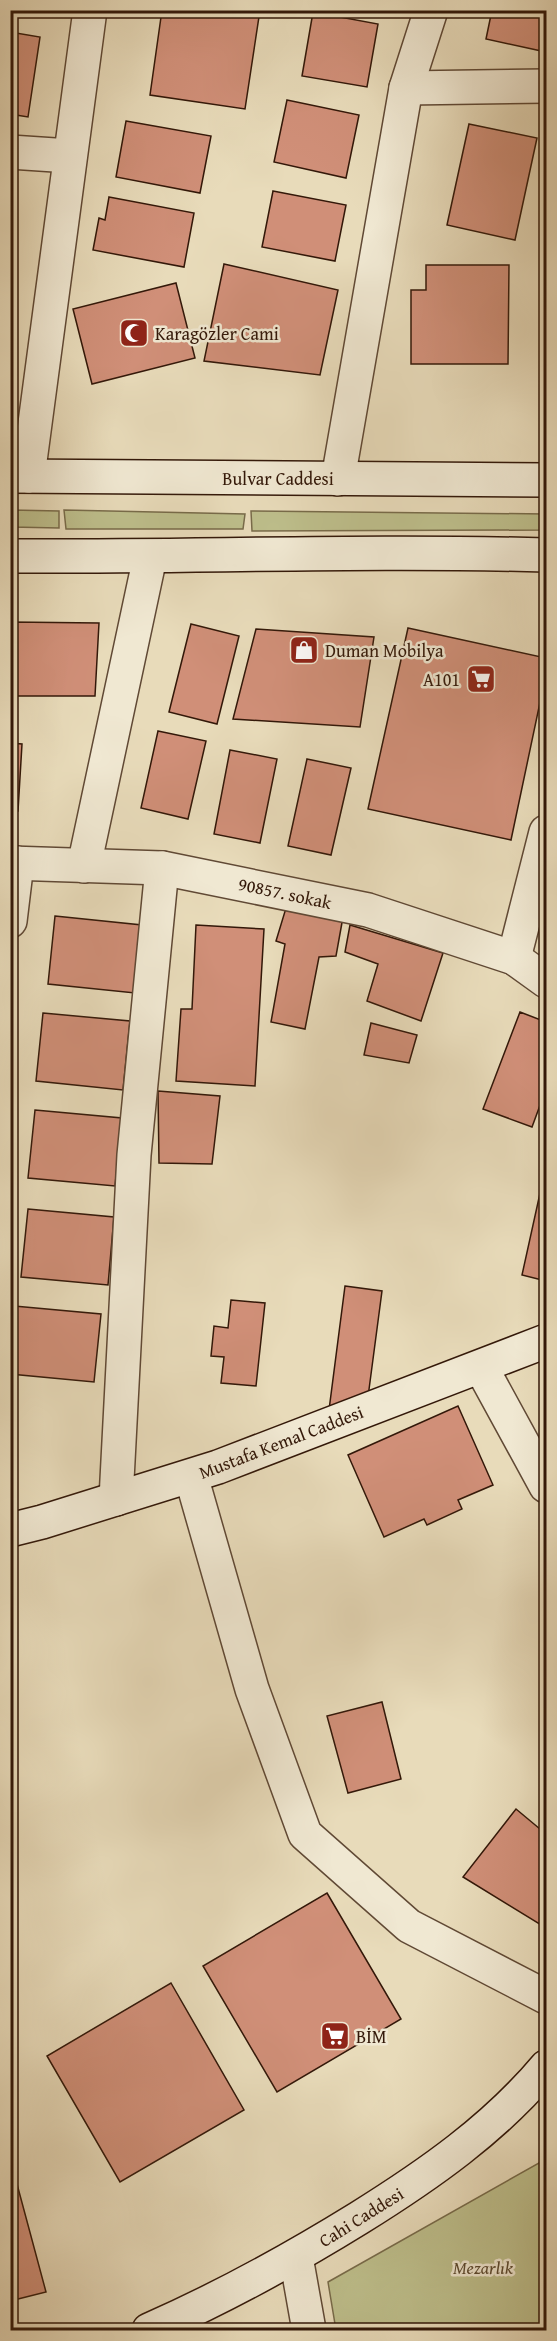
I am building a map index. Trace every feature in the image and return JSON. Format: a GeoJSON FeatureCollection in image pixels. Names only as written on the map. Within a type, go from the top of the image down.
{"type":"FeatureCollection","features":[{"type":"Feature","properties":{"kind":"street"},"geometry":{"type":"LineString","coordinates":[[19,476],[70,156],[90,10]]}},
{"type":"Feature","properties":{"kind":"street"},"geometry":{"type":"LineString","coordinates":[[338,479],[406,88],[431,10]]}},
{"type":"Feature","properties":{"kind":"street"},"geometry":{"type":"LineString","coordinates":[[406,88],[546,86]]}},
{"type":"Feature","properties":{"kind":"street"},"geometry":{"type":"LineString","coordinates":[[10,152],[70,156]]}},
{"type":"Feature","properties":{"kind":"street","name":"Bulvar Caddesi"},"geometry":{"type":"LineString","coordinates":[[19,476],[546,480]]}},
{"type":"Feature","properties":{"kind":"street"},"geometry":{"type":"LineString","coordinates":[[10,556],[150,557],[438,552],[546,555]]}},
{"type":"Feature","properties":{"kind":"street"},"geometry":{"type":"LineString","coordinates":[[84,866],[150,557]]}},
{"type":"Feature","properties":{"kind":"street"},"geometry":{"type":"LineString","coordinates":[[514,958],[546,832]]}},
{"type":"Feature","properties":{"kind":"street"},"geometry":{"type":"LineString","coordinates":[[10,921],[14,863]]}},
{"type":"Feature","properties":{"kind":"street","name":"90857. sokak"},"geometry":{"type":"LineString","coordinates":[[14,863],[162,868],[368,910],[514,958],[546,981]]}},
{"type":"Feature","properties":{"kind":"street"},"geometry":{"type":"LineString","coordinates":[[116,1499],[134,1155],[162,868]]}},
{"type":"Feature","properties":{"kind":"street","name":"Mustafa Kemal Caddesi"},"geometry":{"type":"LineString","coordinates":[[10,1530],[191,1476],[284,1443],[546,1341]]}},
{"type":"Feature","properties":{"kind":"street"},"geometry":{"type":"LineString","coordinates":[[481,1366],[546,1486]]}},
{"type":"Feature","properties":{"kind":"street"},"geometry":{"type":"LineString","coordinates":[[191,1476],[252,1689],[305,1834],[410,1926],[546,1997]]}},
{"type":"Feature","properties":{"kind":"street","name":"Cahi Caddesi"},"geometry":{"type":"LineString","coordinates":[[149,2331],[296,2257],[408,2187],[448,2159],[500,2116],[546,2067]]}},
{"type":"Feature","properties":{"kind":"street"},"geometry":{"type":"LineString","coordinates":[[296,2257],[309,2331]]}},
{"type":"Feature","properties":{"kind":"green space"},"geometry":{"type":"Polygon","coordinates":[[[11,510],[59,511],[59,528],[11,527],[11,510]]]}},
{"type":"Feature","properties":{"kind":"green space"},"geometry":{"type":"Polygon","coordinates":[[[64,510],[245,514],[243,529],[66,529],[64,510]]]}},
{"type":"Feature","properties":{"kind":"green space"},"geometry":{"type":"Polygon","coordinates":[[[251,511],[546,514],[546,530],[252,531],[251,511]]]}},
{"type":"Feature","properties":{"kind":"green space","name":"Mezarlık"},"geometry":{"type":"Polygon","coordinates":[[[546,2159],[546,2330],[336,2330],[328,2282],[546,2159]]]}},
{"type":"Feature","properties":{"kind":"building"},"geometry":{"type":"Polygon","coordinates":[[[162,10],[260,10],[245,109],[150,95],[162,10]]]}},
{"type":"Feature","properties":{"kind":"building"},"geometry":{"type":"Polygon","coordinates":[[[492,10],[546,10],[546,52],[486,39],[492,10]]]}},
{"type":"Feature","properties":{"kind":"building"},"geometry":{"type":"Polygon","coordinates":[[[313,12],[378,24],[367,87],[302,76],[313,12]]]}},
{"type":"Feature","properties":{"kind":"building"},"geometry":{"type":"Polygon","coordinates":[[[10,32],[40,37],[28,117],[10,114],[10,32]]]}},
{"type":"Feature","properties":{"kind":"building"},"geometry":{"type":"Polygon","coordinates":[[[287,100],[359,115],[346,178],[274,162],[287,100]]]}},
{"type":"Feature","properties":{"kind":"building"},"geometry":{"type":"Polygon","coordinates":[[[126,121],[211,136],[200,193],[116,177],[126,121]]]}},
{"type":"Feature","properties":{"kind":"building"},"geometry":{"type":"Polygon","coordinates":[[[469,124],[537,138],[515,240],[447,225],[469,124]]]}},
{"type":"Feature","properties":{"kind":"building"},"geometry":{"type":"Polygon","coordinates":[[[273,191],[346,205],[335,261],[262,247],[273,191]]]}},
{"type":"Feature","properties":{"kind":"building"},"geometry":{"type":"Polygon","coordinates":[[[109,197],[194,213],[184,267],[93,250],[99,218],[105,220],[109,197]]]}},
{"type":"Feature","properties":{"kind":"building"},"geometry":{"type":"Polygon","coordinates":[[[224,264],[338,290],[320,375],[204,361],[224,264]]]}},
{"type":"Feature","properties":{"kind":"building"},"geometry":{"type":"Polygon","coordinates":[[[426,265],[509,265],[508,364],[411,364],[411,290],[426,290],[426,265]]]}},
{"type":"Feature","properties":{"kind":"building","name":"Karagözler Cami"},"geometry":{"type":"Polygon","coordinates":[[[176,283],[195,358],[92,384],[73,309],[176,283]]]}},
{"type":"Feature","properties":{"kind":"building"},"geometry":{"type":"Polygon","coordinates":[[[10,622],[99,623],[95,696],[10,696],[10,622]]]}},
{"type":"Feature","properties":{"kind":"building"},"geometry":{"type":"Polygon","coordinates":[[[191,624],[239,636],[217,724],[169,712],[191,624]]]}},
{"type":"Feature","properties":{"kind":"building"},"geometry":{"type":"Polygon","coordinates":[[[408,628],[546,658],[546,674],[511,840],[368,809],[408,628]]]}},
{"type":"Feature","properties":{"kind":"building"},"geometry":{"type":"Polygon","coordinates":[[[256,629],[374,637],[360,727],[233,719],[256,629]]]}},
{"type":"Feature","properties":{"kind":"building"},"geometry":{"type":"Polygon","coordinates":[[[158,731],[206,741],[188,819],[141,808],[158,731]]]}},
{"type":"Feature","properties":{"kind":"building"},"geometry":{"type":"Polygon","coordinates":[[[10,743],[22,744],[18,811],[10,811],[10,743]]]}},
{"type":"Feature","properties":{"kind":"building"},"geometry":{"type":"Polygon","coordinates":[[[230,750],[277,759],[260,843],[214,834],[230,750]]]}},
{"type":"Feature","properties":{"kind":"building"},"geometry":{"type":"Polygon","coordinates":[[[307,759],[351,768],[331,855],[288,846],[307,759]]]}},
{"type":"Feature","properties":{"kind":"building"},"geometry":{"type":"Polygon","coordinates":[[[286,908],[343,917],[336,956],[319,957],[305,1029],[271,1022],[285,944],[276,941],[286,908]]]}},
{"type":"Feature","properties":{"kind":"building"},"geometry":{"type":"Polygon","coordinates":[[[55,916],[142,925],[135,993],[48,984],[55,916]]]}},
{"type":"Feature","properties":{"kind":"building"},"geometry":{"type":"Polygon","coordinates":[[[196,925],[264,929],[255,1086],[176,1081],[181,1009],[192,1009],[196,925]]]}},
{"type":"Feature","properties":{"kind":"building"},"geometry":{"type":"Polygon","coordinates":[[[350,925],[443,953],[421,1021],[367,1001],[378,964],[345,952],[350,925]]]}},
{"type":"Feature","properties":{"kind":"building"},"geometry":{"type":"Polygon","coordinates":[[[520,1012],[546,1022],[546,1089],[532,1127],[483,1109],[520,1012]]]}},
{"type":"Feature","properties":{"kind":"building"},"geometry":{"type":"Polygon","coordinates":[[[43,1013],[130,1021],[123,1090],[36,1081],[43,1013]]]}},
{"type":"Feature","properties":{"kind":"building"},"geometry":{"type":"Polygon","coordinates":[[[371,1023],[417,1035],[409,1063],[364,1055],[371,1023]]]}},
{"type":"Feature","properties":{"kind":"building"},"geometry":{"type":"Polygon","coordinates":[[[158,1091],[220,1096],[212,1164],[159,1163],[158,1091]]]}},
{"type":"Feature","properties":{"kind":"building"},"geometry":{"type":"Polygon","coordinates":[[[35,1110],[122,1118],[115,1186],[28,1178],[35,1110]]]}},
{"type":"Feature","properties":{"kind":"building"},"geometry":{"type":"Polygon","coordinates":[[[546,1166],[546,1281],[522,1275],[546,1166]]]}},
{"type":"Feature","properties":{"kind":"building"},"geometry":{"type":"Polygon","coordinates":[[[28,1209],[114,1217],[108,1285],[21,1277],[28,1209]]]}},
{"type":"Feature","properties":{"kind":"building"},"geometry":{"type":"Polygon","coordinates":[[[345,1286],[382,1291],[368,1397],[329,1410],[345,1286]]]}},
{"type":"Feature","properties":{"kind":"building"},"geometry":{"type":"Polygon","coordinates":[[[231,1300],[265,1303],[256,1386],[221,1383],[224,1357],[211,1356],[214,1326],[228,1328],[231,1300]]]}},
{"type":"Feature","properties":{"kind":"building"},"geometry":{"type":"Polygon","coordinates":[[[14,1306],[101,1314],[94,1382],[10,1374],[14,1306]]]}},
{"type":"Feature","properties":{"kind":"building"},"geometry":{"type":"Polygon","coordinates":[[[458,1406],[493,1485],[458,1500],[462,1509],[427,1525],[424,1519],[384,1537],[348,1455],[458,1406]]]}},
{"type":"Feature","properties":{"kind":"building"},"geometry":{"type":"Polygon","coordinates":[[[382,1702],[401,1779],[348,1793],[327,1716],[382,1702]]]}},
{"type":"Feature","properties":{"kind":"building"},"geometry":{"type":"Polygon","coordinates":[[[546,1781],[546,1794],[540,1789],[546,1781]]]}},
{"type":"Feature","properties":{"kind":"building"},"geometry":{"type":"Polygon","coordinates":[[[516,1809],[546,1834],[546,1928],[463,1877],[516,1809]]]}},
{"type":"Feature","properties":{"kind":"building"},"geometry":{"type":"Polygon","coordinates":[[[327,1893],[401,2019],[277,2092],[203,1966],[327,1893]]]}},
{"type":"Feature","properties":{"kind":"building"},"geometry":{"type":"Polygon","coordinates":[[[171,1983],[244,2110],[120,2182],[47,2056],[171,1983]]]}},
{"type":"Feature","properties":{"kind":"building"},"geometry":{"type":"Polygon","coordinates":[[[10,2158],[46,2292],[10,2301],[10,2158]]]}},
{"type":"Feature","properties":{"kind":"place","name":"Karagözler Cami"},"geometry":{"type":"Point","coordinates":[134,333]}},
{"type":"Feature","properties":{"kind":"place","name":"Duman Mobilya"},"geometry":{"type":"Point","coordinates":[304,650]}},
{"type":"Feature","properties":{"kind":"place","name":"A101"},"geometry":{"type":"Point","coordinates":[481,679]}},
{"type":"Feature","properties":{"kind":"place","name":"BİM"},"geometry":{"type":"Point","coordinates":[335,2036]}}]}
